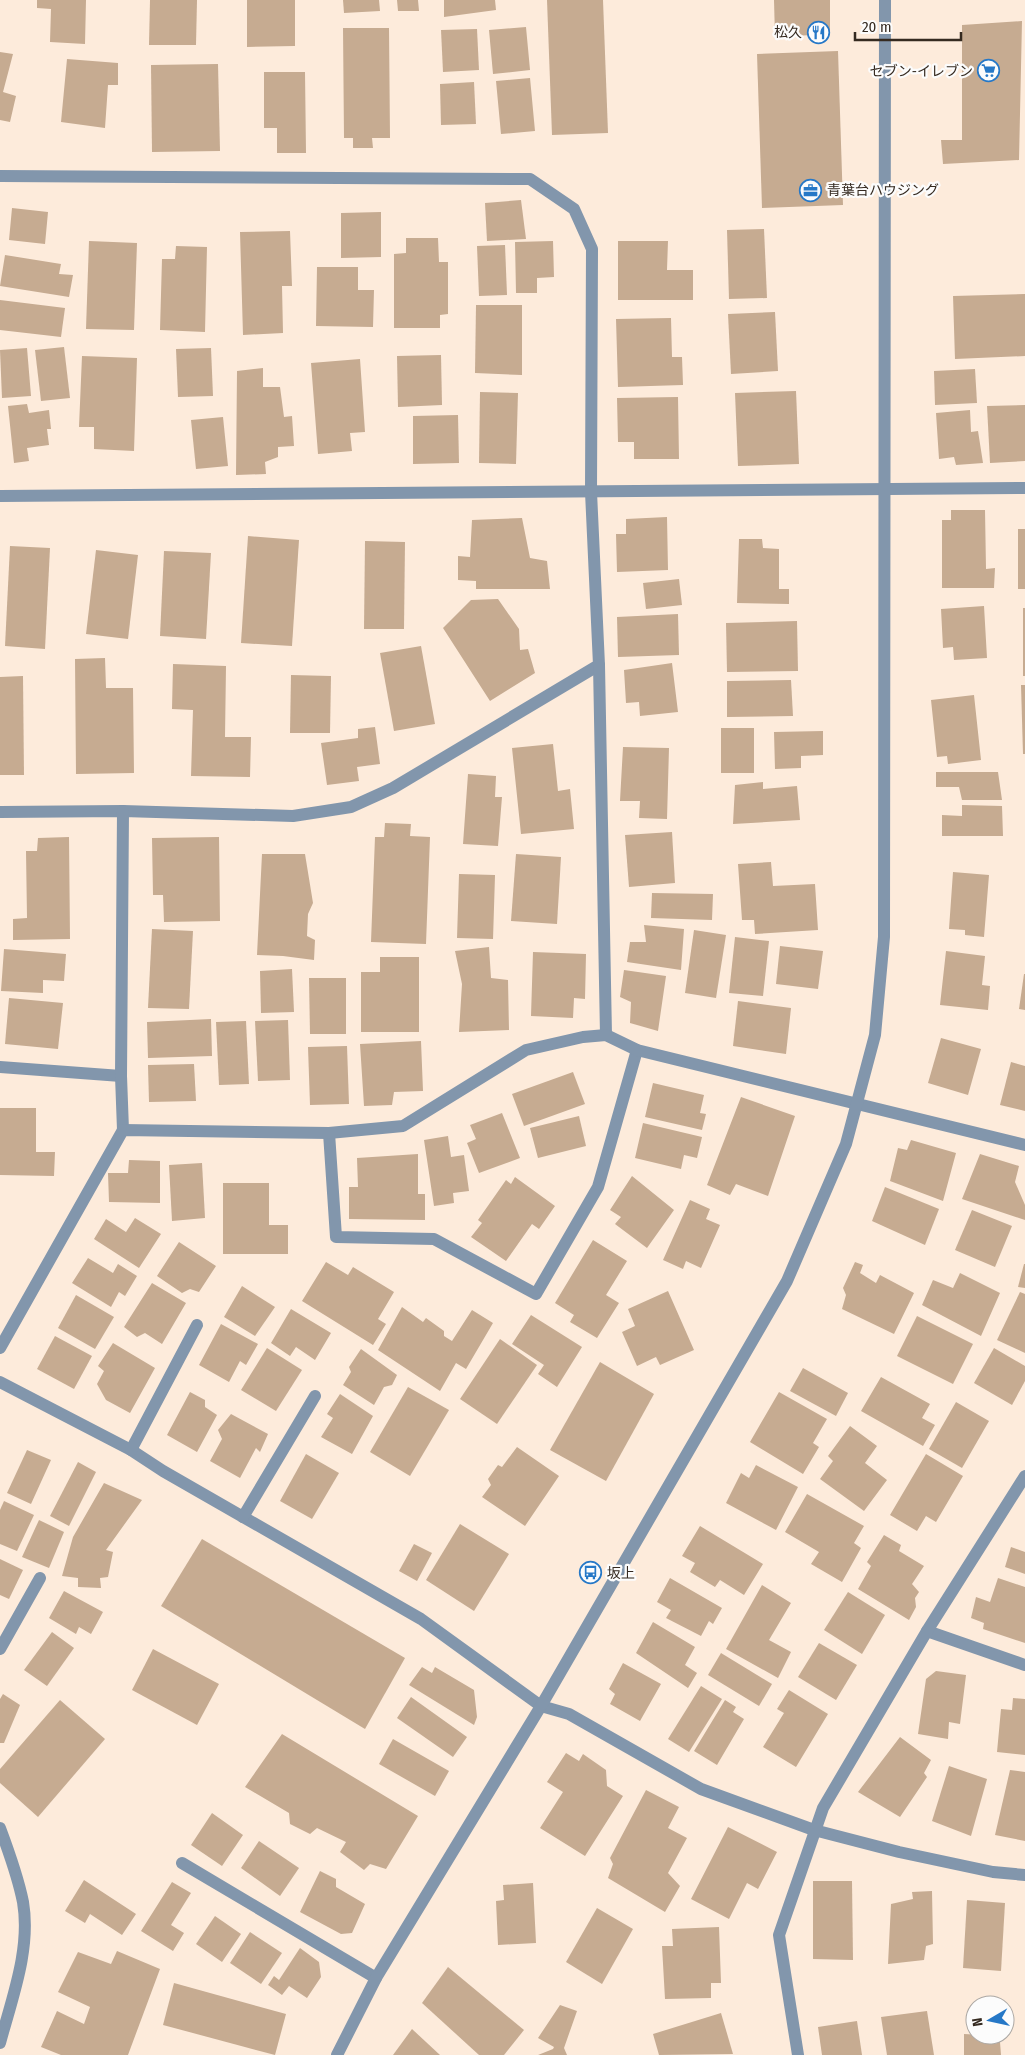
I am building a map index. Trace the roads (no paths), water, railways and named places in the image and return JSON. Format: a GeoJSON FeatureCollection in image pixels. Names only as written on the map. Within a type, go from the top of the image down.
{"type":"FeatureCollection","features":[{"type":"Feature","properties":{"kind":"street"},"geometry":{"type":"LineString","coordinates":[[337,2055],[376,1978],[541,1706],[787,1280],[846,1144],[857,1104],[875,1035],[884,937],[885,0]]}},
{"type":"Feature","properties":{"kind":"street"},"geometry":{"type":"LineString","coordinates":[[0,176],[530,179],[574,209],[592,250],[591,492],[600,665],[606,1036]]}},
{"type":"Feature","properties":{"kind":"street"},"geometry":{"type":"LineString","coordinates":[[0,496],[1025,488]]}},
{"type":"Feature","properties":{"kind":"street"},"geometry":{"type":"LineString","coordinates":[[0,812],[123,811],[293,816],[352,807],[393,788],[600,665]]}},
{"type":"Feature","properties":{"kind":"street"},"geometry":{"type":"LineString","coordinates":[[0,1348],[123,1130],[121,1076],[123,811]]}},
{"type":"Feature","properties":{"kind":"street"},"geometry":{"type":"LineString","coordinates":[[123,1130],[329,1133],[403,1126],[526,1050],[583,1037],[606,1036],[637,1050],[1025,1145]]}},
{"type":"Feature","properties":{"kind":"street"},"geometry":{"type":"LineString","coordinates":[[329,1133],[336,1238],[434,1239],[536,1294],[598,1187],[637,1050]]}},
{"type":"Feature","properties":{"kind":"street"},"geometry":{"type":"LineString","coordinates":[[0,1067],[121,1076]]}},
{"type":"Feature","properties":{"kind":"street"},"geometry":{"type":"LineString","coordinates":[[130,1450],[197,1325]]}},
{"type":"Feature","properties":{"kind":"street"},"geometry":{"type":"LineString","coordinates":[[0,1382],[130,1450],[421,1619],[541,1706],[569,1714],[701,1789],[814,1830],[918,1856],[993,1872],[1025,1875]]}},
{"type":"Feature","properties":{"kind":"street"},"geometry":{"type":"LineString","coordinates":[[243,1517],[316,1396]]}},
{"type":"Feature","properties":{"kind":"street"},"geometry":{"type":"LineString","coordinates":[[798,2055],[779,1935],[814,1830],[823,1808],[927,1631],[1025,1476]]}},
{"type":"Feature","properties":{"kind":"street"},"geometry":{"type":"LineString","coordinates":[[0,1649],[40,1578]]}},
{"type":"Feature","properties":{"kind":"street"},"geometry":{"type":"LineString","coordinates":[[927,1631],[1025,1665]]}},
{"type":"Feature","properties":{"kind":"street"},"geometry":{"type":"LineString","coordinates":[[0,1828],[13,1861],[23,1904],[24,1943],[19,1974],[0,2043]]}},
{"type":"Feature","properties":{"kind":"street"},"geometry":{"type":"LineString","coordinates":[[182,1863],[376,1978]]}},
{"type":"Feature","properties":{"kind":"place","name":"松久"},"geometry":{"type":"Point","coordinates":[818,32]}},
{"type":"Feature","properties":{"kind":"place","name":"セブン-イレブン"},"geometry":{"type":"Point","coordinates":[989,71]}},
{"type":"Feature","properties":{"kind":"place","name":"青葉台ハウジング"},"geometry":{"type":"Point","coordinates":[811,190]}},
{"type":"Feature","properties":{"kind":"place","name":"坂上"},"geometry":{"type":"Point","coordinates":[591,1573]}}]}
